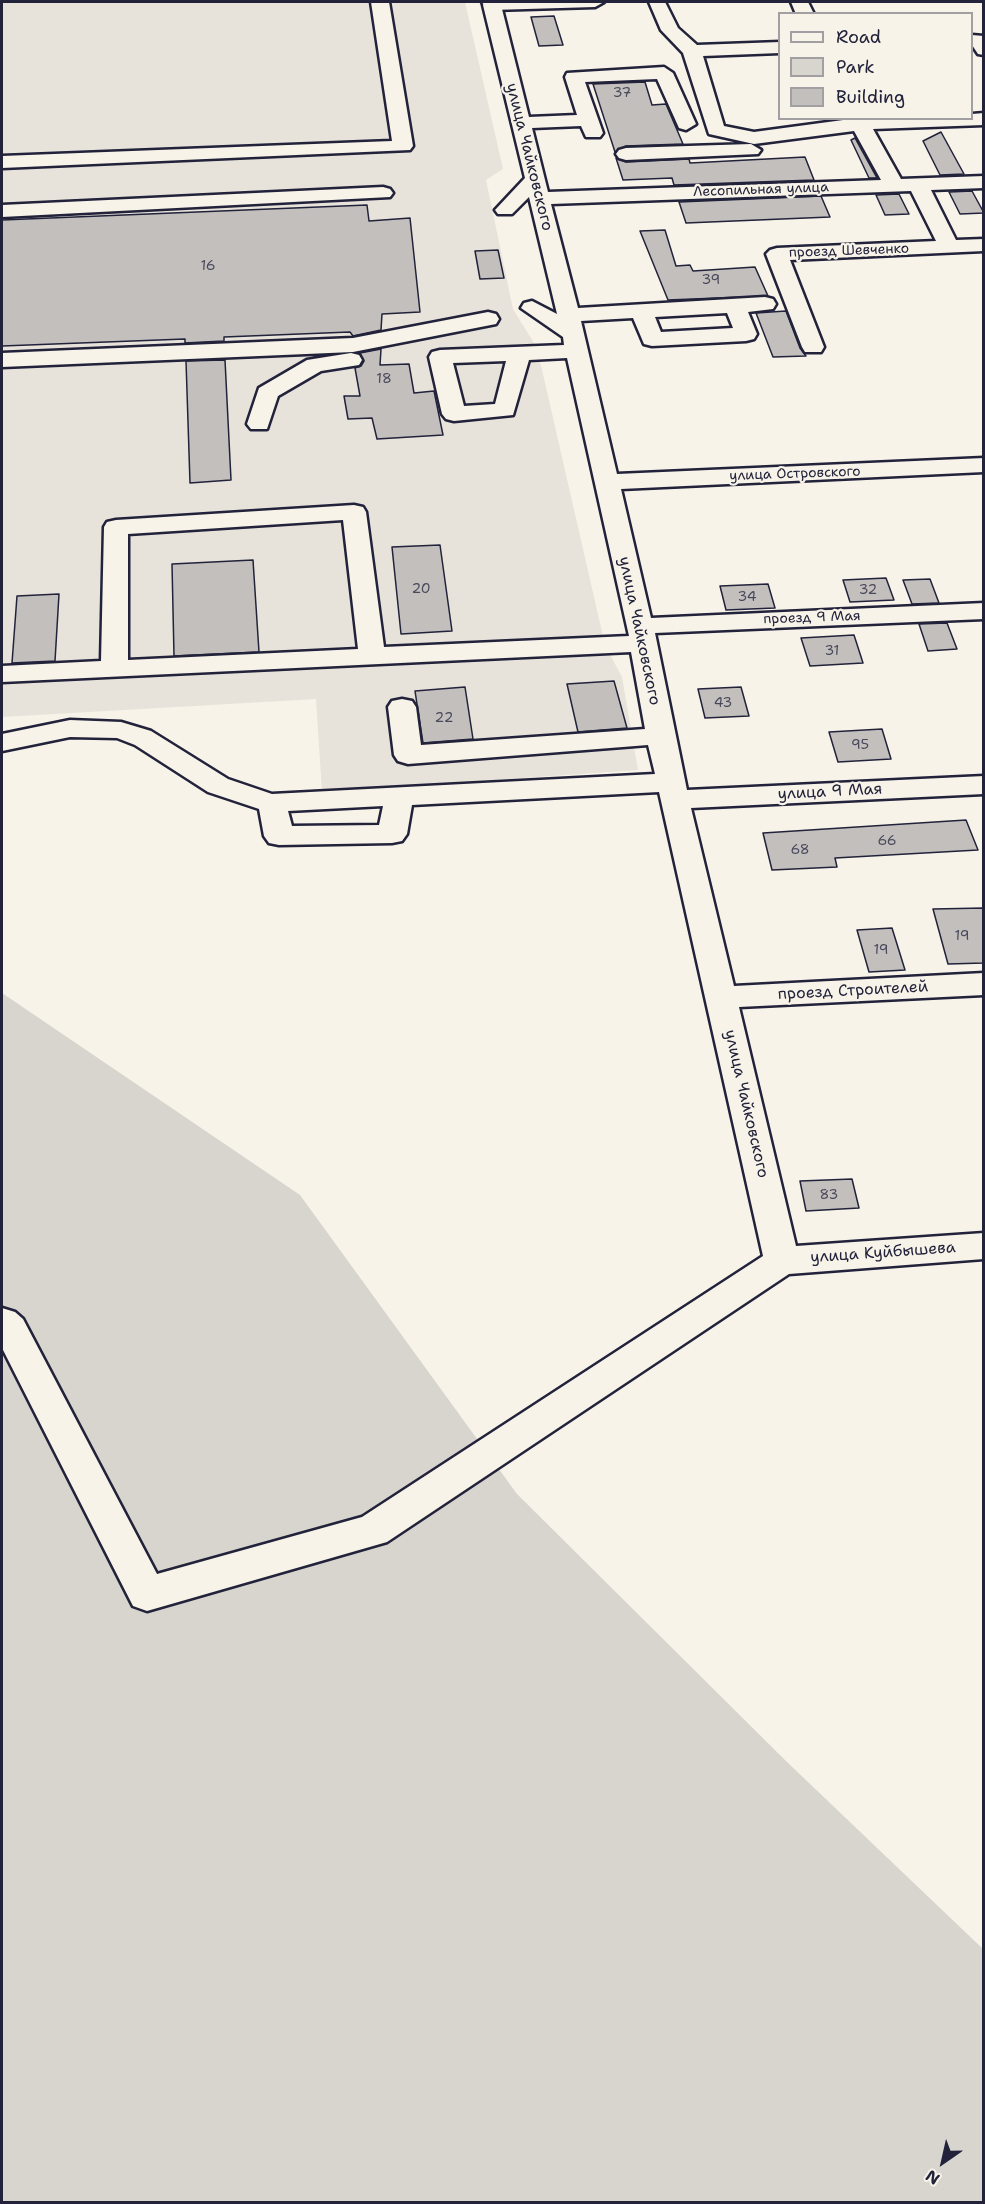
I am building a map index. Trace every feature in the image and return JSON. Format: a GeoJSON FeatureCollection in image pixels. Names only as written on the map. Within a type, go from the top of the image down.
{"type":"FeatureCollection","features":[{"type":"Feature","properties":{"kind":"street"},"geometry":{"type":"LineString","coordinates":[[2,162],[403,146],[380,2]]}},
{"type":"Feature","properties":{"kind":"street"},"geometry":{"type":"LineString","coordinates":[[491,3],[595,2]]}},
{"type":"Feature","properties":{"kind":"street"},"geometry":{"type":"LineString","coordinates":[[657,2],[670,30],[692,51],[716,130],[754,138],[860,124],[959,120]]}},
{"type":"Feature","properties":{"kind":"street","name":"улица Чайковского"},"geometry":{"type":"LineString","coordinates":[[491,3],[572,333],[641,634],[660,736],[782,1261]]}},
{"type":"Feature","properties":{"kind":"street"},"geometry":{"type":"LineString","coordinates":[[973,40],[977,40],[984,50]]}},
{"type":"Feature","properties":{"kind":"street"},"geometry":{"type":"LineString","coordinates":[[692,51],[778,47]]}},
{"type":"Feature","properties":{"kind":"street"},"geometry":{"type":"LineString","coordinates":[[521,123],[591,127],[574,77],[664,73],[686,124]]}},
{"type":"Feature","properties":{"kind":"street"},"geometry":{"type":"LineString","coordinates":[[860,124],[894,185]]}},
{"type":"Feature","properties":{"kind":"street"},"geometry":{"type":"LineString","coordinates":[[626,154],[872,146]]}},
{"type":"Feature","properties":{"kind":"street","name":"Лесопильная улица"},"geometry":{"type":"LineString","coordinates":[[537,189],[984,182]]}},
{"type":"Feature","properties":{"kind":"street"},"geometry":{"type":"LineString","coordinates":[[918,184],[949,247]]}},
{"type":"Feature","properties":{"kind":"street"},"geometry":{"type":"LineString","coordinates":[[505,210],[537,189]]}},
{"type":"Feature","properties":{"kind":"street"},"geometry":{"type":"LineString","coordinates":[[2,211],[383,193]]}},
{"type":"Feature","properties":{"kind":"street","name":"проезд Шевченко"},"geometry":{"type":"LineString","coordinates":[[813,347],[777,254],[984,245]]}},
{"type":"Feature","properties":{"kind":"street"},"geometry":{"type":"LineString","coordinates":[[259,424],[267,393],[315,365],[376,357],[519,353],[572,333],[642,311],[765,304]]}},
{"type":"Feature","properties":{"kind":"street"},"geometry":{"type":"LineString","coordinates":[[642,311],[652,339],[746,334],[735,306]]}},
{"type":"Feature","properties":{"kind":"street"},"geometry":{"type":"LineString","coordinates":[[532,308],[572,333]]}},
{"type":"Feature","properties":{"kind":"street"},"geometry":{"type":"LineString","coordinates":[[2,360],[353,345],[488,319]]}},
{"type":"Feature","properties":{"kind":"street"},"geometry":{"type":"LineString","coordinates":[[422,357],[454,414],[506,410],[519,353]]}},
{"type":"Feature","properties":{"kind":"street","name":"улица Островского"},"geometry":{"type":"LineString","coordinates":[[606,482],[984,465]]}},
{"type":"Feature","properties":{"kind":"street"},"geometry":{"type":"LineString","coordinates":[[114,669],[116,527],[354,512],[372,656]]}},
{"type":"Feature","properties":{"kind":"street","name":"проезд 9 Мая"},"geometry":{"type":"LineString","coordinates":[[2,674],[372,656],[641,634],[984,611]]}},
{"type":"Feature","properties":{"kind":"street"},"geometry":{"type":"LineString","coordinates":[[402,707],[408,755],[660,736]]}},
{"type":"Feature","properties":{"kind":"street","name":"улица 9 Мая"},"geometry":{"type":"LineString","coordinates":[[2,744],[47,730],[72,727],[101,728],[137,735],[224,791],[249,800],[272,803],[279,836],[392,834],[399,796],[984,784]]}},
{"type":"Feature","properties":{"kind":"street","name":"проезд Строителей"},"geometry":{"type":"LineString","coordinates":[[722,997],[984,984]]}},
{"type":"Feature","properties":{"kind":"street","name":"улица Куйбышева"},"geometry":{"type":"LineString","coordinates":[[782,1261],[984,1246]]}},
{"type":"Feature","properties":{"kind":"street"},"geometry":{"type":"LineString","coordinates":[[2,1322],[10,1329],[147,1594],[373,1530],[782,1261]]}},
{"type":"Feature","properties":{"kind":"shaded area"},"geometry":{"type":"Polygon","coordinates":[[[2,2],[465,2],[503,169],[486,180],[513,309],[537,348],[605,645],[622,677],[638,770],[322,792],[316,699],[2,717],[2,2]]]}},
{"type":"Feature","properties":{"kind":"green space"},"geometry":{"type":"Polygon","coordinates":[[[2,993],[300,1195],[517,1494],[787,1762],[983,1949],[983,2202],[2,2202],[2,993]]]}},
{"type":"Feature","properties":{"kind":"building"},"geometry":{"type":"Polygon","coordinates":[[[554,16],[563,45],[539,46],[531,17],[554,16]]]}},
{"type":"Feature","properties":{"kind":"building"},"geometry":{"type":"Polygon","coordinates":[[[645,82],[652,105],[666,104],[683,144],[626,146],[615,152],[593,84],[645,82]]]}},
{"type":"Feature","properties":{"kind":"building"},"geometry":{"type":"Polygon","coordinates":[[[941,132],[964,174],[940,175],[923,141],[941,132]]]}},
{"type":"Feature","properties":{"kind":"building"},"geometry":{"type":"Polygon","coordinates":[[[855,138],[877,178],[869,178],[851,140],[855,138]]]}},
{"type":"Feature","properties":{"kind":"building"},"geometry":{"type":"Polygon","coordinates":[[[805,157],[814,180],[674,185],[672,178],[623,180],[616,158],[626,162],[689,159],[690,163],[805,157]]]}},
{"type":"Feature","properties":{"kind":"building"},"geometry":{"type":"Polygon","coordinates":[[[972,191],[984,213],[960,214],[949,192],[972,191]]]}},
{"type":"Feature","properties":{"kind":"building"},"geometry":{"type":"Polygon","coordinates":[[[899,194],[909,214],[885,215],[876,195],[899,194]]]}},
{"type":"Feature","properties":{"kind":"building"},"geometry":{"type":"Polygon","coordinates":[[[821,196],[830,217],[686,223],[679,202],[821,196]]]}},
{"type":"Feature","properties":{"kind":"building"},"geometry":{"type":"Polygon","coordinates":[[[367,205],[369,221],[410,218],[420,312],[382,314],[381,330],[353,336],[350,332],[224,337],[224,341],[185,343],[185,339],[2,346],[2,220],[367,205]]]}},
{"type":"Feature","properties":{"kind":"building"},"geometry":{"type":"Polygon","coordinates":[[[665,230],[676,266],[690,265],[693,271],[755,267],[768,296],[668,300],[640,231],[665,230]]]}},
{"type":"Feature","properties":{"kind":"building"},"geometry":{"type":"Polygon","coordinates":[[[498,250],[504,278],[480,279],[475,251],[498,250]]]}},
{"type":"Feature","properties":{"kind":"building"},"geometry":{"type":"Polygon","coordinates":[[[786,311],[800,348],[806,356],[773,357],[756,313],[786,311]]]}},
{"type":"Feature","properties":{"kind":"building"},"geometry":{"type":"Polygon","coordinates":[[[381,349],[380,365],[409,364],[414,393],[434,391],[443,435],[377,439],[372,418],[348,419],[344,396],[360,396],[355,368],[361,366],[364,361],[360,353],[381,349]]]}},
{"type":"Feature","properties":{"kind":"building"},"geometry":{"type":"Polygon","coordinates":[[[225,360],[231,480],[190,483],[186,361],[225,360]]]}},
{"type":"Feature","properties":{"kind":"building"},"geometry":{"type":"Polygon","coordinates":[[[440,545],[452,631],[401,634],[392,547],[440,545]]]}},
{"type":"Feature","properties":{"kind":"building"},"geometry":{"type":"Polygon","coordinates":[[[253,560],[259,652],[174,656],[172,564],[253,560]]]}},
{"type":"Feature","properties":{"kind":"building"},"geometry":{"type":"Polygon","coordinates":[[[886,578],[894,600],[850,602],[843,580],[886,578]]]}},
{"type":"Feature","properties":{"kind":"building"},"geometry":{"type":"Polygon","coordinates":[[[930,579],[939,603],[912,604],[903,580],[930,579]]]}},
{"type":"Feature","properties":{"kind":"building"},"geometry":{"type":"Polygon","coordinates":[[[768,584],[775,608],[726,610],[720,586],[768,584]]]}},
{"type":"Feature","properties":{"kind":"building"},"geometry":{"type":"Polygon","coordinates":[[[59,594],[55,661],[12,663],[17,596],[59,594]]]}},
{"type":"Feature","properties":{"kind":"building"},"geometry":{"type":"Polygon","coordinates":[[[947,623],[957,649],[928,651],[919,624],[947,623]]]}},
{"type":"Feature","properties":{"kind":"building"},"geometry":{"type":"Polygon","coordinates":[[[854,635],[863,663],[810,666],[801,638],[854,635]]]}},
{"type":"Feature","properties":{"kind":"building"},"geometry":{"type":"Polygon","coordinates":[[[614,681],[627,728],[578,732],[567,684],[614,681]]]}},
{"type":"Feature","properties":{"kind":"building"},"geometry":{"type":"Polygon","coordinates":[[[465,687],[473,739],[423,743],[415,691],[465,687]]]}},
{"type":"Feature","properties":{"kind":"building"},"geometry":{"type":"Polygon","coordinates":[[[741,687],[749,716],[705,718],[698,689],[741,687]]]}},
{"type":"Feature","properties":{"kind":"building"},"geometry":{"type":"Polygon","coordinates":[[[882,729],[891,759],[838,762],[829,732],[882,729]]]}},
{"type":"Feature","properties":{"kind":"building"},"geometry":{"type":"Polygon","coordinates":[[[966,820],[978,850],[835,858],[837,867],[772,870],[763,833],[966,820]]]}},
{"type":"Feature","properties":{"kind":"building"},"geometry":{"type":"Polygon","coordinates":[[[984,908],[984,963],[948,964],[933,909],[984,908]]]}},
{"type":"Feature","properties":{"kind":"building"},"geometry":{"type":"Polygon","coordinates":[[[892,928],[905,970],[869,972],[857,930],[892,928]]]}},
{"type":"Feature","properties":{"kind":"building"},"geometry":{"type":"Polygon","coordinates":[[[852,1179],[859,1208],[806,1211],[800,1181],[852,1179]]]}}]}
